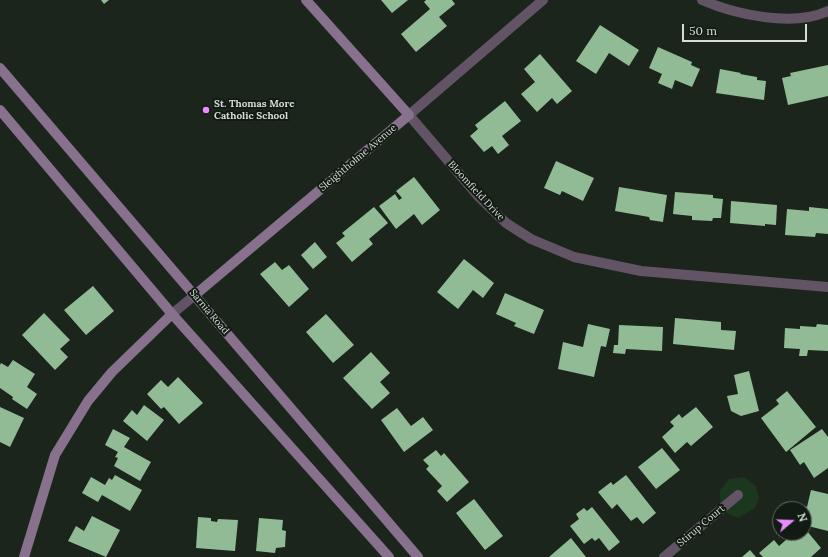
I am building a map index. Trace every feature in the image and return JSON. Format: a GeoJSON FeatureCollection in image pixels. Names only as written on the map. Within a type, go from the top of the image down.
{"type":"FeatureCollection","features":[{"type":"Feature","properties":{"kind":"main road","name":"Bloomfield Drive"},"geometry":{"type":"LineString","coordinates":[[306,0],[409,115]]}},
{"type":"Feature","properties":{"kind":"main road","name":"Sarnia Road"},"geometry":{"type":"LineString","coordinates":[[0,68],[418,557]]}},
{"type":"Feature","properties":{"kind":"main road"},"geometry":{"type":"LineString","coordinates":[[0,110],[172,314],[389,557]]}},
{"type":"Feature","properties":{"kind":"main road","name":"Sleightholme Avenue"},"geometry":{"type":"LineString","coordinates":[[195,295],[409,115]]}},
{"type":"Feature","properties":{"kind":"main road"},"geometry":{"type":"LineString","coordinates":[[24,557],[55,455],[88,401],[112,372],[172,314]]}},
{"type":"Feature","properties":{"kind":"street","name":"Sleightholme Avenue"},"geometry":{"type":"LineString","coordinates":[[409,115],[543,0]]}},
{"type":"Feature","properties":{"kind":"street"},"geometry":{"type":"LineString","coordinates":[[702,0],[716,6],[764,18],[792,18],[828,11]]}},
{"type":"Feature","properties":{"kind":"street","name":"Bloomfield Drive"},"geometry":{"type":"LineString","coordinates":[[409,115],[479,197],[506,223],[531,238],[574,257],[641,271],[828,287]]}},
{"type":"Feature","properties":{"kind":"street","name":"Sleightholme Avenue"},"geometry":{"type":"LineString","coordinates":[[172,314],[195,295]]}},
{"type":"Feature","properties":{"kind":"street","name":"Stirup Court"},"geometry":{"type":"LineString","coordinates":[[664,557],[738,496]]}},
{"type":"Feature","properties":{"kind":"green space"},"geometry":{"type":"Polygon","coordinates":[[[744,477],[756,486],[759,498],[755,508],[738,518],[724,511],[722,508],[720,501],[720,490],[729,479],[744,477]]]}},
{"type":"Feature","properties":{"kind":"building"},"geometry":{"type":"Polygon","coordinates":[[[101,0],[109,0],[104,4],[101,0]]]}},
{"type":"Feature","properties":{"kind":"building"},"geometry":{"type":"Polygon","coordinates":[[[381,0],[408,0],[392,13],[381,0]]]}},
{"type":"Feature","properties":{"kind":"building"},"geometry":{"type":"Polygon","coordinates":[[[426,0],[452,0],[455,4],[439,17],[447,26],[416,52],[401,34],[430,9],[424,2],[426,0]]]}},
{"type":"Feature","properties":{"kind":"building"},"geometry":{"type":"Polygon","coordinates":[[[600,25],[639,50],[629,66],[609,53],[596,74],[576,61],[600,25]]]}},
{"type":"Feature","properties":{"kind":"building"},"geometry":{"type":"Polygon","coordinates":[[[658,47],[692,62],[691,65],[700,69],[692,87],[675,80],[672,89],[658,83],[662,74],[649,68],[658,47]]]}},
{"type":"Feature","properties":{"kind":"building"},"geometry":{"type":"Polygon","coordinates":[[[540,54],[572,91],[557,104],[552,98],[537,112],[521,94],[535,82],[524,69],[540,54]]]}},
{"type":"Feature","properties":{"kind":"building"},"geometry":{"type":"Polygon","coordinates":[[[828,65],[828,96],[788,105],[782,78],[791,76],[790,73],[828,65]]]}},
{"type":"Feature","properties":{"kind":"building"},"geometry":{"type":"Polygon","coordinates":[[[720,69],[757,77],[757,80],[766,81],[764,100],[716,93],[720,69]]]}},
{"type":"Feature","properties":{"kind":"building"},"geometry":{"type":"Polygon","coordinates":[[[505,101],[521,121],[502,136],[509,145],[498,154],[492,146],[484,152],[470,136],[478,129],[475,125],[505,101]]]}},
{"type":"Feature","properties":{"kind":"building"},"geometry":{"type":"Polygon","coordinates":[[[556,161],[594,178],[583,201],[562,191],[560,195],[544,188],[556,161]]]}},
{"type":"Feature","properties":{"kind":"building"},"geometry":{"type":"Polygon","coordinates":[[[414,177],[440,210],[422,225],[414,214],[396,229],[379,206],[395,194],[399,200],[402,198],[396,191],[414,177]]]}},
{"type":"Feature","properties":{"kind":"building"},"geometry":{"type":"Polygon","coordinates":[[[619,187],[667,195],[663,222],[650,220],[649,217],[615,211],[619,187]]]}},
{"type":"Feature","properties":{"kind":"building"},"geometry":{"type":"Polygon","coordinates":[[[675,192],[713,195],[713,198],[723,199],[721,218],[713,218],[712,221],[692,220],[692,216],[673,214],[675,192]]]}},
{"type":"Feature","properties":{"kind":"building"},"geometry":{"type":"Polygon","coordinates":[[[731,201],[777,205],[776,225],[765,224],[765,226],[730,223],[731,201]]]}},
{"type":"Feature","properties":{"kind":"building"},"geometry":{"type":"Polygon","coordinates":[[[374,207],[388,223],[369,239],[373,244],[352,262],[336,243],[345,236],[342,233],[374,207]]]}},
{"type":"Feature","properties":{"kind":"building"},"geometry":{"type":"Polygon","coordinates":[[[809,207],[828,209],[828,234],[816,233],[815,237],[785,235],[787,209],[809,211],[809,207]]]}},
{"type":"Feature","properties":{"kind":"building"},"geometry":{"type":"Polygon","coordinates":[[[315,242],[327,257],[313,269],[301,255],[315,242]]]}},
{"type":"Feature","properties":{"kind":"building"},"geometry":{"type":"Polygon","coordinates":[[[464,259],[494,283],[483,298],[473,290],[458,309],[437,292],[464,259]]]}},
{"type":"Feature","properties":{"kind":"building"},"geometry":{"type":"Polygon","coordinates":[[[275,262],[282,270],[289,265],[309,289],[289,307],[260,274],[275,262]]]}},
{"type":"Feature","properties":{"kind":"building"},"geometry":{"type":"Polygon","coordinates":[[[93,286],[114,311],[86,335],[64,310],[93,286]]]}},
{"type":"Feature","properties":{"kind":"building"},"geometry":{"type":"Polygon","coordinates":[[[505,293],[544,310],[534,334],[514,326],[516,323],[496,314],[505,293]]]}},
{"type":"Feature","properties":{"kind":"building"},"geometry":{"type":"Polygon","coordinates":[[[44,313],[70,340],[60,349],[68,357],[55,370],[22,335],[44,313]]]}},
{"type":"Feature","properties":{"kind":"building"},"geometry":{"type":"Polygon","coordinates":[[[326,314],[354,345],[333,363],[306,332],[326,314]]]}},
{"type":"Feature","properties":{"kind":"building"},"geometry":{"type":"Polygon","coordinates":[[[675,318],[721,322],[721,330],[736,331],[734,350],[673,344],[675,318]]]}},
{"type":"Feature","properties":{"kind":"building"},"geometry":{"type":"Polygon","coordinates":[[[588,324],[610,329],[606,347],[601,346],[594,377],[558,369],[563,342],[583,347],[588,324]]]}},
{"type":"Feature","properties":{"kind":"building"},"geometry":{"type":"Polygon","coordinates":[[[817,324],[828,325],[828,351],[808,350],[807,356],[799,356],[800,349],[784,348],[785,328],[800,329],[800,326],[816,327],[817,324]]]}},
{"type":"Feature","properties":{"kind":"building"},"geometry":{"type":"Polygon","coordinates":[[[619,325],[663,327],[662,351],[626,349],[625,354],[613,353],[614,345],[618,345],[619,325]]]}},
{"type":"Feature","properties":{"kind":"building"},"geometry":{"type":"Polygon","coordinates":[[[371,352],[390,373],[380,382],[390,393],[372,409],[343,378],[371,352]]]}},
{"type":"Feature","properties":{"kind":"building"},"geometry":{"type":"Polygon","coordinates":[[[13,360],[35,374],[27,387],[37,394],[27,409],[12,399],[13,397],[0,388],[0,365],[1,363],[8,367],[13,360]]]}},
{"type":"Feature","properties":{"kind":"building"},"geometry":{"type":"Polygon","coordinates":[[[749,371],[759,411],[741,416],[731,411],[727,396],[738,394],[734,375],[749,371]]]}},
{"type":"Feature","properties":{"kind":"building"},"geometry":{"type":"Polygon","coordinates":[[[178,377],[203,403],[179,424],[164,407],[161,409],[147,394],[161,380],[168,387],[178,377]]]}},
{"type":"Feature","properties":{"kind":"building"},"geometry":{"type":"Polygon","coordinates":[[[787,391],[816,427],[786,452],[761,418],[779,404],[776,400],[787,391]]]}},
{"type":"Feature","properties":{"kind":"building"},"geometry":{"type":"Polygon","coordinates":[[[144,405],[164,420],[147,441],[123,421],[132,410],[137,415],[144,405]]]}},
{"type":"Feature","properties":{"kind":"building"},"geometry":{"type":"Polygon","coordinates":[[[0,407],[24,418],[10,447],[0,442],[0,407]]]}},
{"type":"Feature","properties":{"kind":"building"},"geometry":{"type":"Polygon","coordinates":[[[696,407],[713,427],[691,446],[687,442],[675,453],[662,437],[674,426],[670,422],[679,414],[682,418],[696,407]]]}},
{"type":"Feature","properties":{"kind":"building"},"geometry":{"type":"Polygon","coordinates":[[[397,408],[411,426],[423,417],[433,430],[404,452],[381,420],[397,408]]]}},
{"type":"Feature","properties":{"kind":"building"},"geometry":{"type":"Polygon","coordinates":[[[113,429],[130,438],[124,447],[151,462],[140,481],[114,466],[118,458],[115,457],[118,452],[105,445],[113,429]]]}},
{"type":"Feature","properties":{"kind":"building"},"geometry":{"type":"Polygon","coordinates":[[[822,429],[828,437],[828,468],[814,478],[804,462],[800,465],[790,450],[822,429]]]}},
{"type":"Feature","properties":{"kind":"building"},"geometry":{"type":"Polygon","coordinates":[[[662,448],[680,470],[656,489],[638,467],[662,448]]]}},
{"type":"Feature","properties":{"kind":"building"},"geometry":{"type":"Polygon","coordinates":[[[436,450],[441,456],[444,453],[469,482],[447,502],[437,491],[442,486],[426,469],[429,466],[423,460],[436,450]]]}},
{"type":"Feature","properties":{"kind":"building"},"geometry":{"type":"Polygon","coordinates":[[[115,475],[142,490],[130,511],[102,495],[98,502],[82,493],[91,477],[105,485],[109,478],[112,480],[115,475]]]}},
{"type":"Feature","properties":{"kind":"building"},"geometry":{"type":"Polygon","coordinates":[[[626,475],[656,513],[643,524],[637,517],[631,521],[617,504],[612,509],[598,492],[611,482],[613,485],[626,475]]]}},
{"type":"Feature","properties":{"kind":"building"},"geometry":{"type":"Polygon","coordinates":[[[811,490],[828,494],[828,531],[812,527],[812,501],[808,501],[811,490]]]}},
{"type":"Feature","properties":{"kind":"building"},"geometry":{"type":"Polygon","coordinates":[[[474,499],[503,536],[485,550],[456,513],[474,499]]]}},
{"type":"Feature","properties":{"kind":"building"},"geometry":{"type":"Polygon","coordinates":[[[592,507],[620,542],[609,551],[599,538],[595,541],[592,538],[584,544],[570,526],[579,519],[576,514],[584,508],[587,511],[592,507]]]}},
{"type":"Feature","properties":{"kind":"building"},"geometry":{"type":"Polygon","coordinates":[[[92,516],[120,530],[106,557],[68,541],[76,526],[84,531],[92,516]]]}},
{"type":"Feature","properties":{"kind":"building"},"geometry":{"type":"Polygon","coordinates":[[[198,517],[211,518],[211,521],[217,522],[218,519],[238,520],[235,551],[196,548],[198,517]]]}},
{"type":"Feature","properties":{"kind":"building"},"geometry":{"type":"Polygon","coordinates":[[[259,518],[283,520],[282,530],[286,531],[285,547],[276,548],[275,553],[256,551],[259,518]]]}},
{"type":"Feature","properties":{"kind":"building"},"geometry":{"type":"Polygon","coordinates":[[[812,537],[821,548],[811,557],[763,557],[759,553],[773,541],[775,541],[779,546],[785,541],[812,541],[812,537]]]}},
{"type":"Feature","properties":{"kind":"building"},"geometry":{"type":"Polygon","coordinates":[[[571,538],[586,557],[549,557],[571,538]]]}},
{"type":"Feature","properties":{"kind":"building"},"geometry":{"type":"Polygon","coordinates":[[[750,550],[756,557],[742,557],[750,550]]]}},
{"type":"Feature","properties":{"kind":"place","name":"St. Thomas More Catholic School"},"geometry":{"type":"Point","coordinates":[206,110]}}]}
